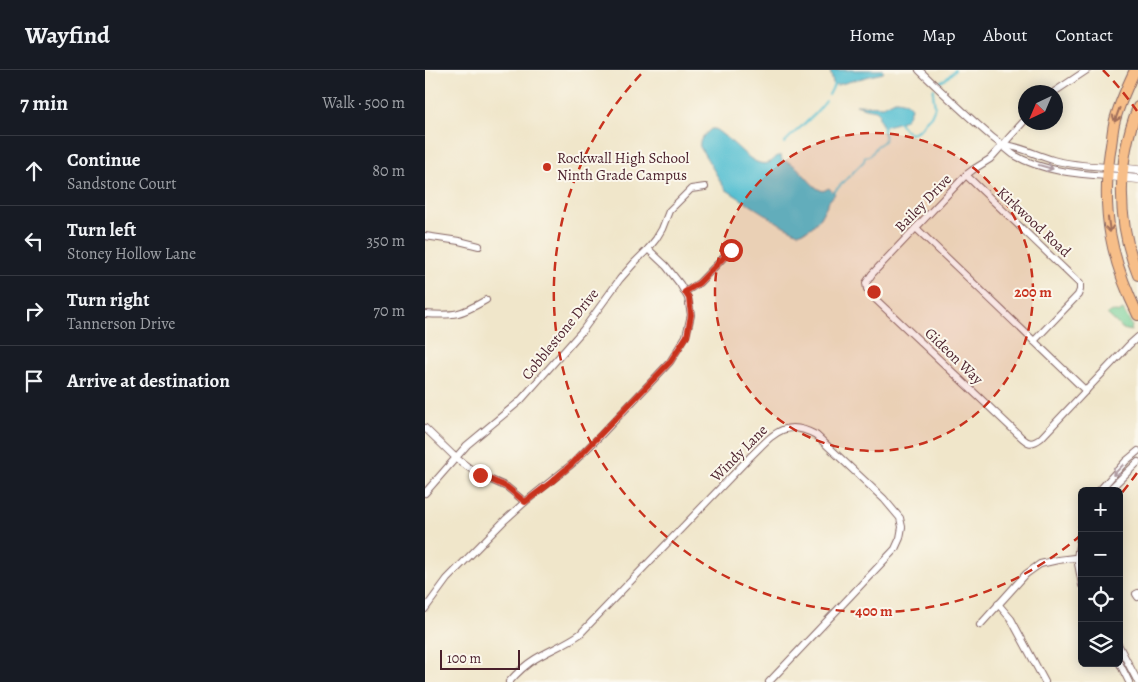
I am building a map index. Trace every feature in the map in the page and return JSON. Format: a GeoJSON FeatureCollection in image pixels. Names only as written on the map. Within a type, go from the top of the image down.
{"type":"FeatureCollection","features":[{"type":"Feature","properties":{"kind":"main road"},"geometry":{"type":"LineString","coordinates":[[1135,70],[1114,124],[1106,192],[1113,248],[1124,284],[1138,315]]}},
{"type":"Feature","properties":{"kind":"main road"},"geometry":{"type":"LineString","coordinates":[[1138,107],[1131,126],[1122,173],[1121,199],[1123,219],[1138,275]]}},
{"type":"Feature","properties":{"kind":"street"},"geometry":{"type":"LineString","coordinates":[[919,70],[972,120],[1014,154],[1028,161],[1070,173],[1122,173],[1138,170]]}},
{"type":"Feature","properties":{"kind":"street"},"geometry":{"type":"LineString","coordinates":[[1063,86],[1087,70]]}},
{"type":"Feature","properties":{"kind":"street","name":"Bailey Drive"},"geometry":{"type":"LineString","coordinates":[[866,283],[872,274],[966,175],[990,159],[1018,128]]}},
{"type":"Feature","properties":{"kind":"street"},"geometry":{"type":"LineString","coordinates":[[1122,173],[1138,179]]}},
{"type":"Feature","properties":{"kind":"street","name":"Kirkwood Road"},"geometry":{"type":"LineString","coordinates":[[966,175],[1080,284],[1078,295],[1034,341]]}},
{"type":"Feature","properties":{"kind":"street","name":"Cobblestone Drive"},"geometry":{"type":"LineString","coordinates":[[425,494],[467,445],[520,401],[583,330],[620,279],[648,250],[662,229],[669,211],[691,189],[705,187]]}},
{"type":"Feature","properties":{"kind":"street"},"geometry":{"type":"LineString","coordinates":[[916,228],[1086,391],[1138,337]]}},
{"type":"Feature","properties":{"kind":"street"},"geometry":{"type":"LineString","coordinates":[[425,236],[479,246]]}},
{"type":"Feature","properties":{"kind":"street"},"geometry":{"type":"LineString","coordinates":[[425,609],[447,579],[505,520],[572,464],[670,362],[687,336],[691,315],[689,298],[666,266],[648,250]]}},
{"type":"Feature","properties":{"kind":"street"},"geometry":{"type":"LineString","coordinates":[[685,292],[699,283],[731,250]]}},
{"type":"Feature","properties":{"kind":"street","name":"Gideon Way"},"geometry":{"type":"LineString","coordinates":[[866,283],[870,294],[1019,435],[1030,443],[1035,443],[1041,438],[1086,391]]}},
{"type":"Feature","properties":{"kind":"street"},"geometry":{"type":"LineString","coordinates":[[425,314],[458,314],[486,300]]}},
{"type":"Feature","properties":{"kind":"street"},"geometry":{"type":"LineString","coordinates":[[425,428],[456,458],[480,475],[507,487],[525,502]]}},
{"type":"Feature","properties":{"kind":"street","name":"Windy Lane"},"geometry":{"type":"LineString","coordinates":[[509,682],[522,668],[534,659],[580,634],[750,457],[773,436],[780,430],[799,428],[816,435],[883,500],[900,518],[902,528],[895,549],[769,682]]}},
{"type":"Feature","properties":{"kind":"street"},"geometry":{"type":"LineString","coordinates":[[1103,487],[1138,451]]}},
{"type":"Feature","properties":{"kind":"street"},"geometry":{"type":"LineString","coordinates":[[1112,487],[1138,462]]}},
{"type":"Feature","properties":{"kind":"street"},"geometry":{"type":"LineString","coordinates":[[980,625],[1026,574],[1041,564],[1078,558]]}},
{"type":"Feature","properties":{"kind":"street"},"geometry":{"type":"LineString","coordinates":[[998,604],[1011,620],[1045,682]]}},
{"type":"Feature","properties":{"kind":"street"},"geometry":{"type":"LineString","coordinates":[[1123,654],[1138,682]]}},
{"type":"Feature","properties":{"kind":"street"},"geometry":{"type":"LineString","coordinates":[[1122,667],[1129,682]]}},
{"type":"Feature","properties":{"kind":"green space"},"geometry":{"type":"Polygon","coordinates":[[[1123,310],[1132,325],[1131,331],[1123,329],[1107,314],[1112,311],[1118,313],[1123,310]]]}},
{"type":"Feature","properties":{"kind":"water"},"geometry":{"type":"Polygon","coordinates":[[[830,70],[884,71],[883,73],[837,85],[833,83],[830,70]]]}},
{"type":"Feature","properties":{"kind":"water"},"geometry":{"type":"Polygon","coordinates":[[[895,100],[907,103],[911,107],[910,112],[902,121],[886,126],[883,126],[881,123],[879,113],[876,110],[856,105],[883,106],[895,100]]]}},
{"type":"Feature","properties":{"kind":"water"},"geometry":{"type":"Polygon","coordinates":[[[711,129],[718,131],[754,161],[766,164],[777,156],[781,156],[782,161],[794,165],[817,188],[823,191],[829,188],[835,194],[812,227],[798,233],[725,189],[700,147],[701,139],[711,129]]]}},
{"type":"Feature","properties":{"kind":"waterway"},"geometry":{"type":"LineString","coordinates":[[940,82],[955,70]]}},
{"type":"Feature","properties":{"kind":"waterway"},"geometry":{"type":"LineString","coordinates":[[829,95],[835,83]]}},
{"type":"Feature","properties":{"kind":"waterway"},"geometry":{"type":"LineString","coordinates":[[898,121],[910,134],[920,129],[931,116],[935,107],[934,89]]}},
{"type":"Feature","properties":{"kind":"waterway"},"geometry":{"type":"LineString","coordinates":[[784,143],[826,101]]}},
{"type":"Feature","properties":{"kind":"waterway"},"geometry":{"type":"LineString","coordinates":[[833,193],[864,161],[865,157],[871,155],[877,146],[883,142],[885,139],[883,130],[885,124]]}},
{"type":"Feature","properties":{"kind":"place","name":"Rockwall High School Ninth Grade Campus"},"geometry":{"type":"Point","coordinates":[547,167]}},
{"type":"Feature","properties":{"kind":"route"},"geometry":{"type":"LineString","coordinates":[[480,475],[507,487],[525,502],[572,464],[670,362],[687,336],[691,315],[689,298],[685,292],[699,283],[731,250]]}}]}
